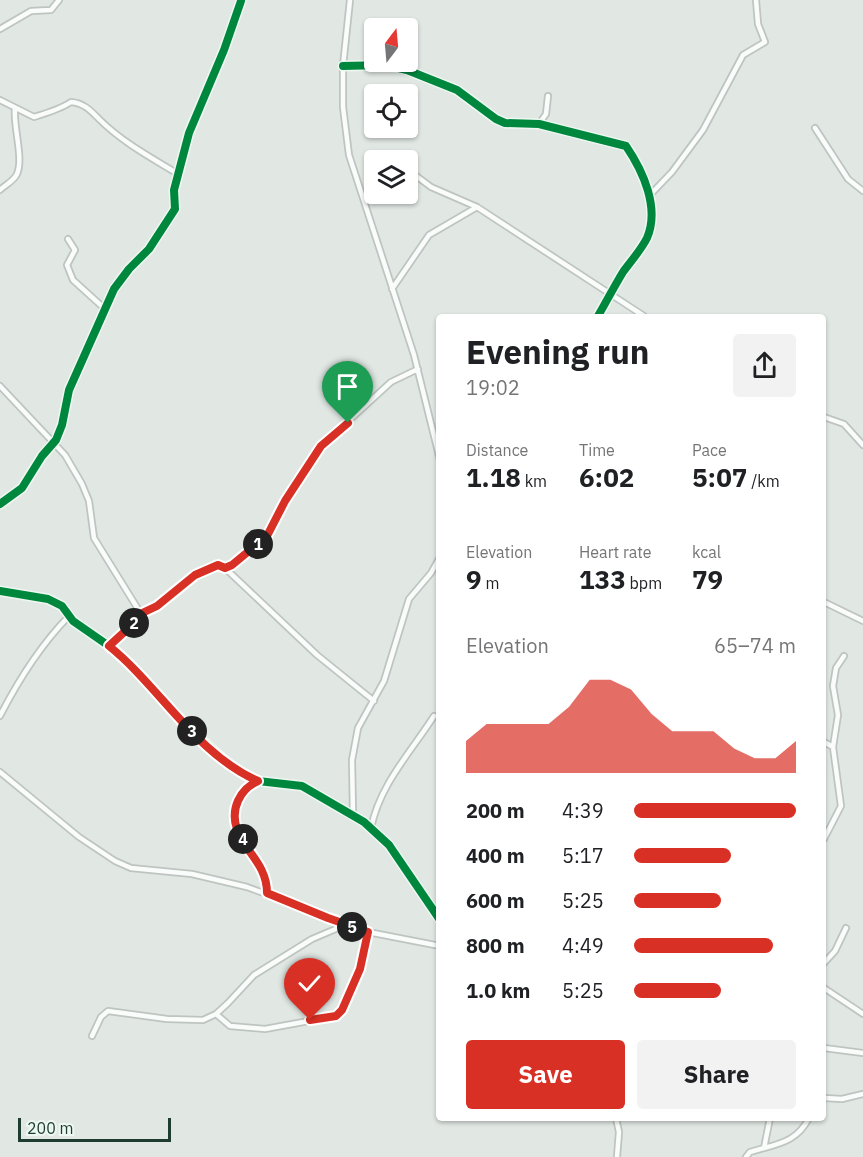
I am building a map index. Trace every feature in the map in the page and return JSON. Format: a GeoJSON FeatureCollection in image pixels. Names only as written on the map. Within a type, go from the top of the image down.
{"type":"FeatureCollection","features":[{"type":"Feature","properties":{"kind":"street"},"geometry":{"type":"LineString","coordinates":[[0,29],[31,10],[51,10],[59,0]]}},
{"type":"Feature","properties":{"kind":"street"},"geometry":{"type":"LineString","coordinates":[[350,0],[342,66],[343,107],[349,155],[417,369],[436,444]]}},
{"type":"Feature","properties":{"kind":"street"},"geometry":{"type":"LineString","coordinates":[[650,196],[672,172],[703,130],[742,55],[765,42],[758,24],[756,0]]}},
{"type":"Feature","properties":{"kind":"street"},"geometry":{"type":"LineString","coordinates":[[0,504],[22,488],[42,456],[54,443],[62,425],[69,390],[114,289],[129,269],[149,249],[175,209],[174,190],[196,115],[222,57],[242,1]]}},
{"type":"Feature","properties":{"kind":"street"},"geometry":{"type":"LineString","coordinates":[[342,66],[385,65],[406,70],[457,90],[496,119],[505,123],[539,124],[626,146],[642,175],[650,196],[650,223],[648,235],[599,314]]}},
{"type":"Feature","properties":{"kind":"street"},"geometry":{"type":"LineString","coordinates":[[539,124],[546,114],[548,96]]}},
{"type":"Feature","properties":{"kind":"street"},"geometry":{"type":"LineString","coordinates":[[0,100],[34,117],[46,111],[60,110],[72,102],[79,103],[117,137],[178,174]]}},
{"type":"Feature","properties":{"kind":"street"},"geometry":{"type":"LineString","coordinates":[[0,190],[13,180],[18,170],[15,108]]}},
{"type":"Feature","properties":{"kind":"street"},"geometry":{"type":"LineString","coordinates":[[815,128],[848,179],[863,191]]}},
{"type":"Feature","properties":{"kind":"street"},"geometry":{"type":"LineString","coordinates":[[418,177],[431,187],[477,207],[641,314]]}},
{"type":"Feature","properties":{"kind":"street"},"geometry":{"type":"LineString","coordinates":[[392,289],[429,235],[477,207]]}},
{"type":"Feature","properties":{"kind":"street"},"geometry":{"type":"LineString","coordinates":[[68,239],[75,250],[67,265],[73,280],[105,309]]}},
{"type":"Feature","properties":{"kind":"street"},"geometry":{"type":"LineString","coordinates":[[225,568],[232,565],[267,536],[285,501],[321,446],[391,382],[417,369]]}},
{"type":"Feature","properties":{"kind":"street"},"geometry":{"type":"LineString","coordinates":[[0,386],[65,454],[82,484],[91,507],[94,538],[138,609],[138,615],[133,624],[109,646]]}},
{"type":"Feature","properties":{"kind":"street"},"geometry":{"type":"LineString","coordinates":[[826,418],[844,424],[863,445]]}},
{"type":"Feature","properties":{"kind":"street"},"geometry":{"type":"LineString","coordinates":[[353,814],[352,760],[355,738],[361,721],[374,701],[389,667],[410,599],[436,564]]}},
{"type":"Feature","properties":{"kind":"street"},"geometry":{"type":"LineString","coordinates":[[138,615],[157,606],[195,575],[218,565],[225,568],[317,656],[374,701]]}},
{"type":"Feature","properties":{"kind":"street"},"geometry":{"type":"LineString","coordinates":[[0,591],[48,599],[62,606],[68,616],[129,664],[182,722],[237,770],[258,781],[296,784],[353,814],[389,845],[436,914]]}},
{"type":"Feature","properties":{"kind":"street"},"geometry":{"type":"LineString","coordinates":[[826,603],[863,621]]}},
{"type":"Feature","properties":{"kind":"street"},"geometry":{"type":"LineString","coordinates":[[0,716],[18,681],[43,644],[68,616]]}},
{"type":"Feature","properties":{"kind":"street"},"geometry":{"type":"LineString","coordinates":[[826,835],[841,802],[833,747],[838,715],[833,686],[834,676],[844,656]]}},
{"type":"Feature","properties":{"kind":"street"},"geometry":{"type":"LineString","coordinates":[[371,828],[377,805],[386,786],[434,716]]}},
{"type":"Feature","properties":{"kind":"street"},"geometry":{"type":"LineString","coordinates":[[826,742],[833,747]]}},
{"type":"Feature","properties":{"kind":"street"},"geometry":{"type":"LineString","coordinates":[[0,772],[79,837],[115,861],[131,868],[192,874],[267,893],[368,932],[436,945]]}},
{"type":"Feature","properties":{"kind":"street"},"geometry":{"type":"LineString","coordinates":[[258,781],[244,788],[236,806],[235,821],[237,831],[256,858],[267,886],[267,893]]}},
{"type":"Feature","properties":{"kind":"street"},"geometry":{"type":"LineString","coordinates":[[92,1036],[101,1017],[108,1011],[188,1021],[203,1020],[216,1014],[254,975],[318,936],[338,928],[339,922]]}},
{"type":"Feature","properties":{"kind":"street"},"geometry":{"type":"LineString","coordinates":[[826,961],[835,951],[846,928]]}},
{"type":"Feature","properties":{"kind":"street"},"geometry":{"type":"LineString","coordinates":[[216,1014],[230,1026],[265,1029],[336,1016],[342,1010],[360,969],[368,932]]}},
{"type":"Feature","properties":{"kind":"street"},"geometry":{"type":"LineString","coordinates":[[826,988],[863,1014]]}},
{"type":"Feature","properties":{"kind":"street"},"geometry":{"type":"LineString","coordinates":[[826,1048],[863,1053]]}},
{"type":"Feature","properties":{"kind":"street"},"geometry":{"type":"LineString","coordinates":[[826,1098],[842,1100],[863,1094]]}},
{"type":"Feature","properties":{"kind":"street"},"geometry":{"type":"LineString","coordinates":[[617,1121],[619,1131],[617,1157]]}},
{"type":"Feature","properties":{"kind":"street"},"geometry":{"type":"LineString","coordinates":[[764,1148],[769,1121]]}},
{"type":"Feature","properties":{"kind":"street"},"geometry":{"type":"LineString","coordinates":[[746,1157],[750,1152],[787,1142],[807,1121]]}},
{"type":"Feature","properties":{"kind":"cycle path"},"geometry":{"type":"LineString","coordinates":[[0,504],[22,488],[42,456],[56,440],[62,425],[69,390],[114,289],[129,269],[149,249],[175,209],[174,190],[189,133],[224,50],[241,1]]}},
{"type":"Feature","properties":{"kind":"cycle path"},"geometry":{"type":"LineString","coordinates":[[343,66],[385,65],[407,70],[457,90],[496,119],[505,123],[539,124],[626,146],[648,190],[651,202],[651,226],[645,242],[623,272],[599,314]]}},
{"type":"Feature","properties":{"kind":"cycle path"},"geometry":{"type":"LineString","coordinates":[[0,591],[48,599],[62,606],[73,621],[130,664],[182,722],[246,776],[258,781],[302,786],[364,822],[389,845],[436,914]]}},
{"type":"Feature","properties":{"kind":"route"},"geometry":{"type":"LineString","coordinates":[[310,1020],[336,1016],[342,1010],[360,969],[368,932],[280,900],[267,893],[267,886],[256,858],[237,831],[235,821],[236,806],[244,788],[258,781],[237,770],[182,722],[142,677],[109,646],[133,624],[138,615],[157,606],[189,579],[218,565],[225,568],[232,565],[263,540],[280,508],[321,446],[348,423]]}}]}
